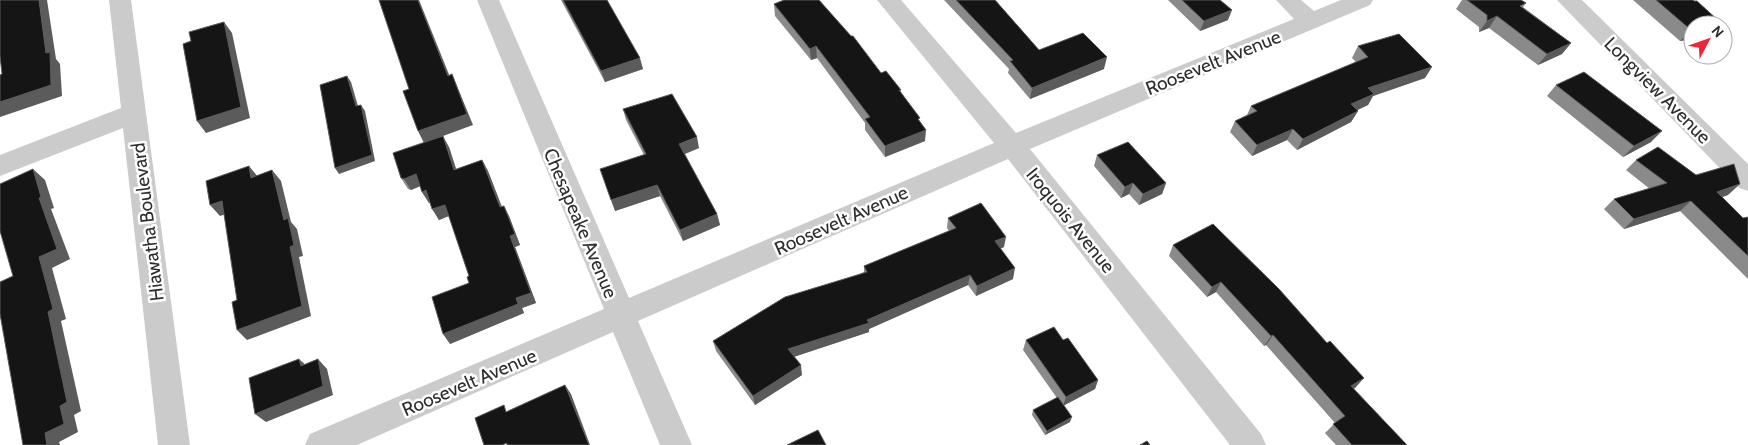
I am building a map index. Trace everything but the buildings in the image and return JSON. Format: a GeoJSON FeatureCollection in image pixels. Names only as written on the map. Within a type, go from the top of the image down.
{"type":"FeatureCollection","features":[{"type":"Feature","properties":{"kind":"street","name":"Hiawatha Boulevard"},"geometry":{"type":"LineString","coordinates":[[120,0],[174,445]]}},
{"type":"Feature","properties":{"kind":"street","name":"Chesapeake Avenue"},"geometry":{"type":"LineString","coordinates":[[488,0],[676,445]]}},
{"type":"Feature","properties":{"kind":"street","name":"Iroquois Avenue"},"geometry":{"type":"LineString","coordinates":[[888,0],[1012,146],[1250,445]]}},
{"type":"Feature","properties":{"kind":"street"},"geometry":{"type":"LineString","coordinates":[[1287,0],[1311,22]]}},
{"type":"Feature","properties":{"kind":"street","name":"Roosevelt Avenue"},"geometry":{"type":"LineString","coordinates":[[321,445],[1012,146],[1362,0]]}},
{"type":"Feature","properties":{"kind":"street","name":"Longview Avenue"},"geometry":{"type":"LineString","coordinates":[[1568,0],[1748,180]]}},
{"type":"Feature","properties":{"kind":"street"},"geometry":{"type":"LineString","coordinates":[[0,166],[134,112]]}}]}
